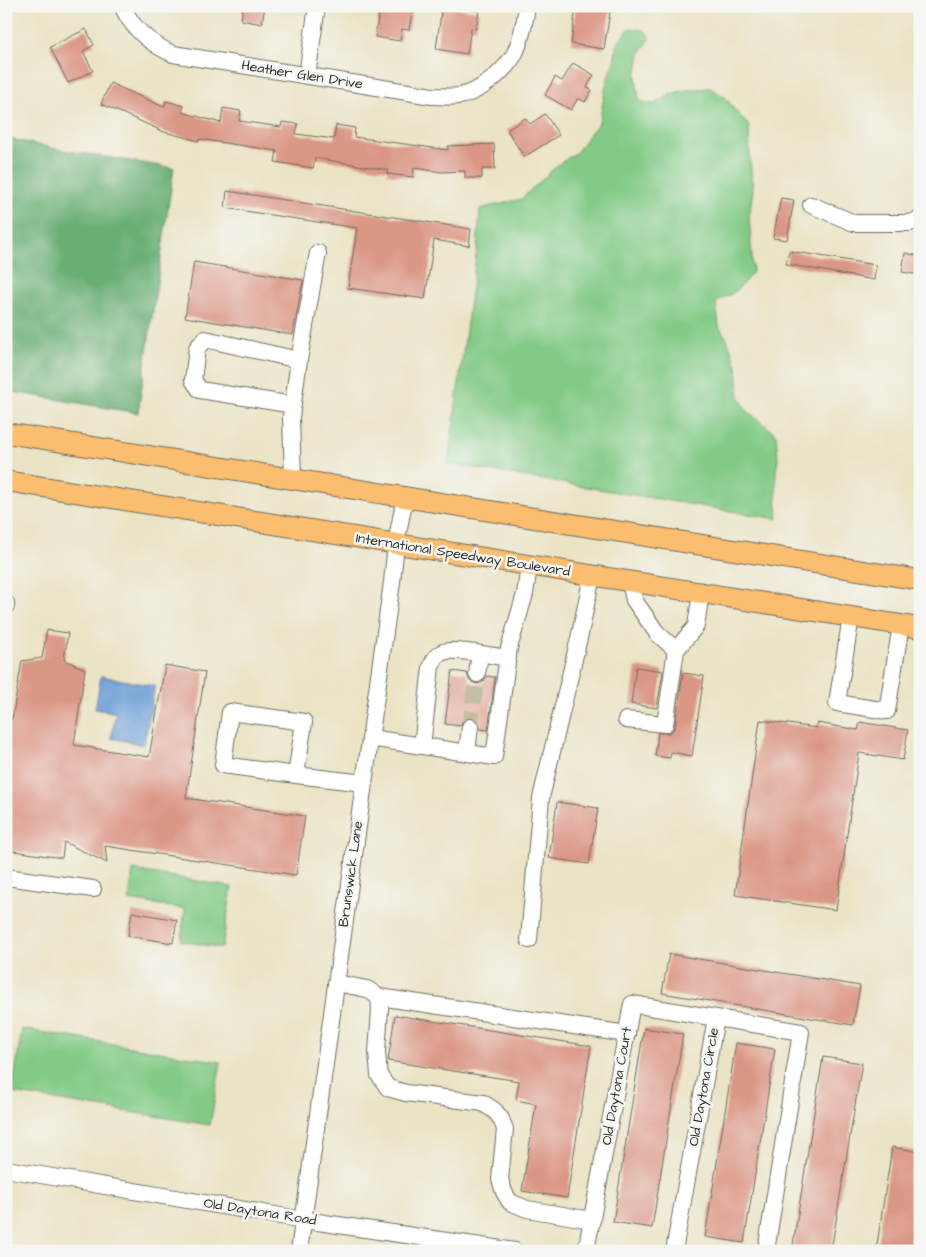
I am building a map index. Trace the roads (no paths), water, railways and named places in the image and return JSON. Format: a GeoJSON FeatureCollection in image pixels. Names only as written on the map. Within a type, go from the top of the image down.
{"type":"FeatureCollection","features":[{"type":"Feature","properties":{"kind":"main road"},"geometry":{"type":"LineString","coordinates":[[6,433],[920,580]]}},
{"type":"Feature","properties":{"kind":"main road","name":"International Speedway Boulevard"},"geometry":{"type":"LineString","coordinates":[[6,481],[910,627]]}},
{"type":"Feature","properties":{"kind":"street","name":"Heather Glen Drive"},"geometry":{"type":"LineString","coordinates":[[123,6],[124,11],[137,30],[157,47],[173,54],[432,96],[459,96],[477,90],[497,76],[514,54],[525,25],[527,6]]}},
{"type":"Feature","properties":{"kind":"street"},"geometry":{"type":"LineString","coordinates":[[307,76],[317,6]]}},
{"type":"Feature","properties":{"kind":"street"},"geometry":{"type":"LineString","coordinates":[[811,205],[854,223],[910,223],[920,219]]}},
{"type":"Feature","properties":{"kind":"street"},"geometry":{"type":"LineString","coordinates":[[293,478],[291,417],[318,253]]}},
{"type":"Feature","properties":{"kind":"street"},"geometry":{"type":"LineString","coordinates":[[293,404],[200,390],[193,380],[197,348],[205,339],[299,360]]}},
{"type":"Feature","properties":{"kind":"street","name":"Brunswick Lane"},"geometry":{"type":"LineString","coordinates":[[299,1251],[396,544],[405,497]]}},
{"type":"Feature","properties":{"kind":"street"},"geometry":{"type":"LineString","coordinates":[[370,738],[494,756],[509,648],[525,594],[529,566]]}},
{"type":"Feature","properties":{"kind":"street"},"geometry":{"type":"LineString","coordinates":[[530,940],[541,798],[592,576]]}},
{"type":"Feature","properties":{"kind":"street"},"geometry":{"type":"LineString","coordinates":[[630,582],[634,600],[657,634],[676,650]]}},
{"type":"Feature","properties":{"kind":"street"},"geometry":{"type":"LineString","coordinates":[[626,720],[665,724],[676,650],[696,626],[701,593]]}},
{"type":"Feature","properties":{"kind":"street"},"geometry":{"type":"LineString","coordinates":[[850,617],[837,703],[846,705],[887,711],[910,627]]}},
{"type":"Feature","properties":{"kind":"street"},"geometry":{"type":"LineString","coordinates":[[422,746],[431,667],[434,658],[444,652],[456,651],[508,658]]}},
{"type":"Feature","properties":{"kind":"street"},"geometry":{"type":"LineString","coordinates":[[477,674],[480,654]]}},
{"type":"Feature","properties":{"kind":"street"},"geometry":{"type":"LineString","coordinates":[[296,775],[304,722],[230,712],[223,765],[296,775],[364,783]]}},
{"type":"Feature","properties":{"kind":"street"},"geometry":{"type":"LineString","coordinates":[[467,752],[470,727]]}},
{"type":"Feature","properties":{"kind":"street"},"geometry":{"type":"LineString","coordinates":[[6,877],[93,889]]}},
{"type":"Feature","properties":{"kind":"street"},"geometry":{"type":"LineString","coordinates":[[336,983],[367,990],[378,997],[627,1034]]}},
{"type":"Feature","properties":{"kind":"street"},"geometry":{"type":"LineString","coordinates":[[378,997],[380,1009],[377,1052],[379,1075],[388,1088],[406,1093],[483,1103],[496,1111],[505,1128],[500,1179],[504,1192],[510,1202],[526,1209],[592,1220]]}},
{"type":"Feature","properties":{"kind":"street","name":"Old Daytona Court"},"geometry":{"type":"LineString","coordinates":[[586,1251],[632,1004],[716,1018]]}},
{"type":"Feature","properties":{"kind":"street","name":"Old Daytona Circle"},"geometry":{"type":"LineString","coordinates":[[674,1251],[716,1018],[801,1032],[766,1251]]}},
{"type":"Feature","properties":{"kind":"street","name":"Old Daytona Road"},"geometry":{"type":"LineString","coordinates":[[6,1170],[304,1220],[505,1250]]}},
{"type":"Feature","properties":{"kind":"water"},"geometry":{"type":"Polygon","coordinates":[[[101,676],[155,686],[144,745],[111,738],[116,713],[95,709],[101,676]]]}},
{"type":"Feature","properties":{"kind":"tunnel"},"geometry":{"type":"LineString","coordinates":[[470,727],[477,674]]}}]}
